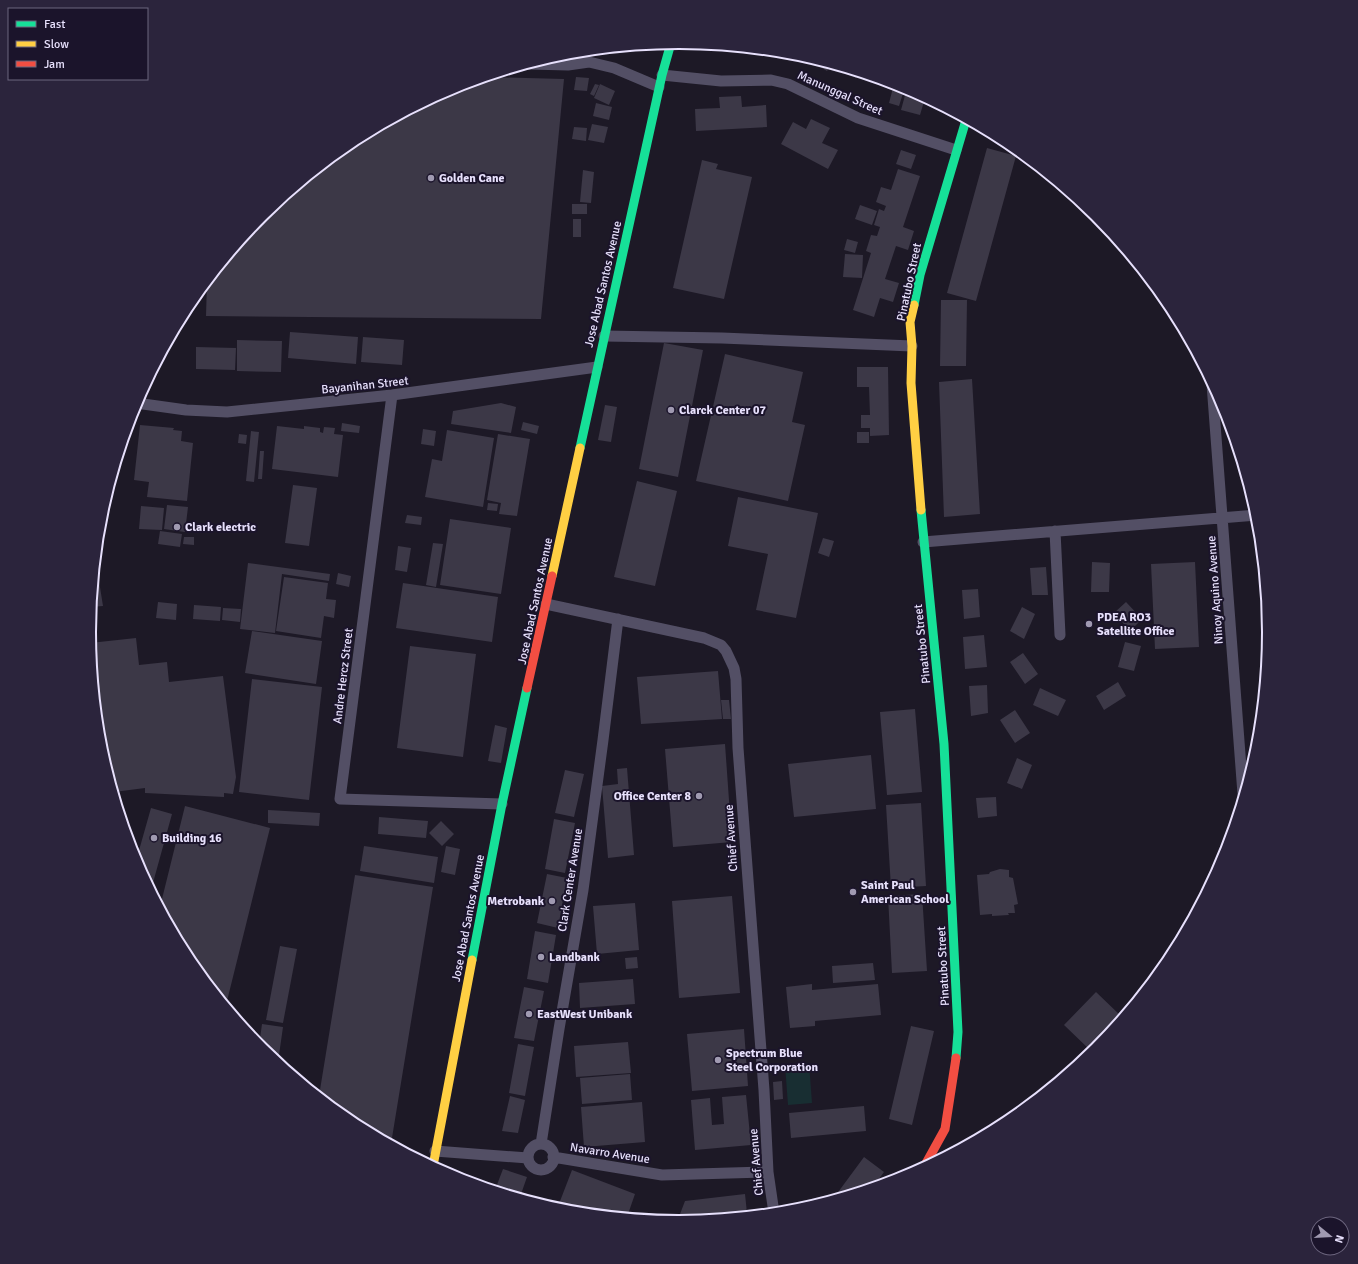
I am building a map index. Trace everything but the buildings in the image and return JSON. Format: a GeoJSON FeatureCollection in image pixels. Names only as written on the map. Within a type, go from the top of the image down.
{"type":"FeatureCollection","features":[{"type":"Feature","properties":{"kind":"main road","name":"Jose Abad Santos Avenue"},"geometry":{"type":"LineString","coordinates":[[433,1161],[502,804],[659,87],[669,49]]}},
{"type":"Feature","properties":{"kind":"main road","name":"Pinatubo Street"},"geometry":{"type":"LineString","coordinates":[[928,1159],[945,1129],[955,1066],[958,1032],[944,744],[924,542],[911,384],[912,346],[910,322],[920,275],[965,124]]}},
{"type":"Feature","properties":{"kind":"street"},"geometry":{"type":"LineString","coordinates":[[547,64],[568,65],[589,62],[614,68],[659,87]]}},
{"type":"Feature","properties":{"kind":"street","name":"Manunggal Street"},"geometry":{"type":"LineString","coordinates":[[662,75],[721,81],[771,80],[788,84],[858,118],[956,150]]}},
{"type":"Feature","properties":{"kind":"street"},"geometry":{"type":"LineString","coordinates":[[604,336],[722,338],[912,346]]}},
{"type":"Feature","properties":{"kind":"street","name":"Bayanihan Street"},"geometry":{"type":"LineString","coordinates":[[142,404],[186,410],[227,412],[392,395],[597,367]]}},
{"type":"Feature","properties":{"kind":"street","name":"Andre Hercz Street"},"geometry":{"type":"LineString","coordinates":[[392,395],[340,799],[502,804]]}},
{"type":"Feature","properties":{"kind":"street","name":"Ninoy Aquino Avenue"},"geometry":{"type":"LineString","coordinates":[[1213,398],[1242,782]]}},
{"type":"Feature","properties":{"kind":"street"},"geometry":{"type":"LineString","coordinates":[[924,542],[1250,516]]}},
{"type":"Feature","properties":{"kind":"street"},"geometry":{"type":"LineString","coordinates":[[1055,531],[1060,635]]}},
{"type":"Feature","properties":{"kind":"street","name":"Chief Avenue"},"geometry":{"type":"LineString","coordinates":[[546,604],[704,638],[721,644],[726,650],[734,668],[736,679],[738,748],[746,864],[764,1090],[768,1172],[773,1207]]}},
{"type":"Feature","properties":{"kind":"street","name":"Clark Center Avenue"},"geometry":{"type":"LineString","coordinates":[[541,1144],[558,1029],[583,890],[618,619]]}},
{"type":"Feature","properties":{"kind":"street"},"geometry":{"type":"LineString","coordinates":[[541,1144],[545,1145],[551,1150],[553,1158],[548,1168],[540,1170],[532,1166],[528,1158],[528,1154],[533,1147],[541,1144]]}},
{"type":"Feature","properties":{"kind":"street"},"geometry":{"type":"LineString","coordinates":[[435,1151],[528,1158]]}},
{"type":"Feature","properties":{"kind":"street","name":"Navarro Avenue"},"geometry":{"type":"LineString","coordinates":[[553,1158],[662,1175],[768,1172]]}},
{"type":"Feature","properties":{"kind":"green space"},"geometry":{"type":"Polygon","coordinates":[[[809,1063],[812,1103],[788,1105],[785,1065],[809,1063]]]}},
{"type":"Feature","properties":{"kind":"traffic: fast"},"geometry":{"type":"LineString","coordinates":[[580,448],[662,75],[669,49]]}},
{"type":"Feature","properties":{"kind":"traffic: fast"},"geometry":{"type":"LineString","coordinates":[[914,305],[920,275],[965,124]]}},
{"type":"Feature","properties":{"kind":"traffic: fast"},"geometry":{"type":"LineString","coordinates":[[921,510],[944,744],[958,1032],[956,1058]]}},
{"type":"Feature","properties":{"kind":"traffic: fast"},"geometry":{"type":"LineString","coordinates":[[472,960],[502,804],[527,688]]}},
{"type":"Feature","properties":{"kind":"traffic: slow"},"geometry":{"type":"LineString","coordinates":[[914,305],[910,322],[912,346],[911,383],[921,510]]}},
{"type":"Feature","properties":{"kind":"traffic: slow"},"geometry":{"type":"LineString","coordinates":[[552,576],[580,448]]}},
{"type":"Feature","properties":{"kind":"traffic: slow"},"geometry":{"type":"LineString","coordinates":[[434,1161],[472,960]]}},
{"type":"Feature","properties":{"kind":"traffic: jam"},"geometry":{"type":"LineString","coordinates":[[527,688],[552,576]]}},
{"type":"Feature","properties":{"kind":"traffic: jam"},"geometry":{"type":"LineString","coordinates":[[928,1159],[945,1129],[956,1058]]}},
{"type":"Feature","properties":{"kind":"place","name":"Golden Cane"},"geometry":{"type":"Point","coordinates":[431,178]}},
{"type":"Feature","properties":{"kind":"place","name":"Clarck Center 07"},"geometry":{"type":"Point","coordinates":[671,410]}},
{"type":"Feature","properties":{"kind":"place","name":"Clark electric"},"geometry":{"type":"Point","coordinates":[177,527]}},
{"type":"Feature","properties":{"kind":"place","name":"PDEA RO3 Satellite Office"},"geometry":{"type":"Point","coordinates":[1089,624]}},
{"type":"Feature","properties":{"kind":"place","name":"Office Center 8"},"geometry":{"type":"Point","coordinates":[699,796]}},
{"type":"Feature","properties":{"kind":"place","name":"Building 16"},"geometry":{"type":"Point","coordinates":[154,838]}},
{"type":"Feature","properties":{"kind":"place","name":"Saint Paul American School"},"geometry":{"type":"Point","coordinates":[853,892]}},
{"type":"Feature","properties":{"kind":"place","name":"Metrobank"},"geometry":{"type":"Point","coordinates":[552,901]}},
{"type":"Feature","properties":{"kind":"place","name":"Landbank"},"geometry":{"type":"Point","coordinates":[541,957]}},
{"type":"Feature","properties":{"kind":"place","name":"EastWest Unibank"},"geometry":{"type":"Point","coordinates":[529,1014]}},
{"type":"Feature","properties":{"kind":"place","name":"Spectrum Blue Steel Corporation"},"geometry":{"type":"Point","coordinates":[718,1060]}}]}
